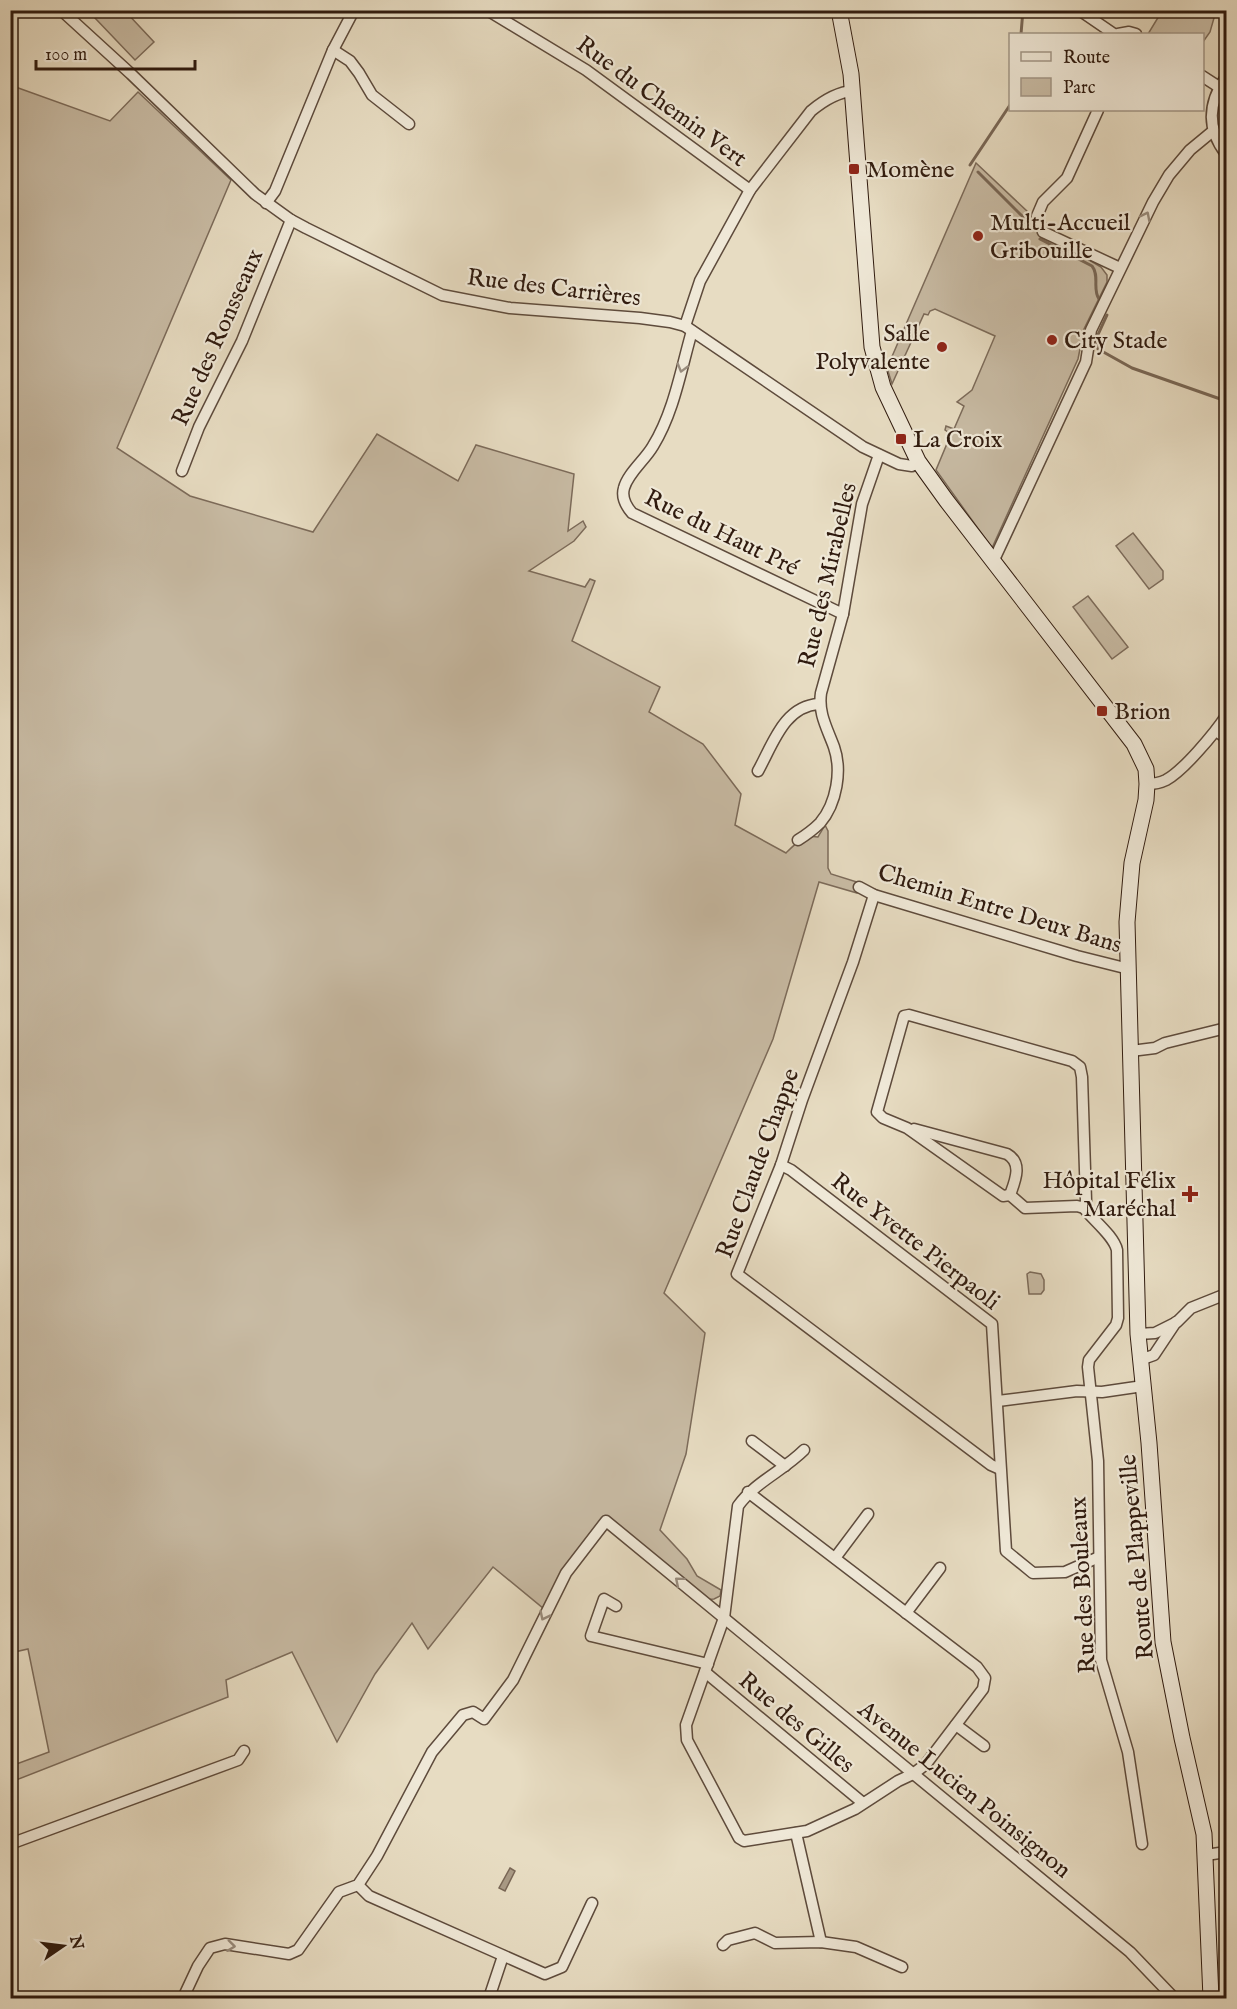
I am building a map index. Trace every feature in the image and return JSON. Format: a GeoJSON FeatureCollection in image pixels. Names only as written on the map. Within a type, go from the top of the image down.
{"type":"FeatureCollection","features":[{"type":"Feature","properties":{"kind":"street","name":"Rue des Carrières"},"geometry":{"type":"LineString","coordinates":[[61,10],[266,203],[291,220],[442,295],[510,308],[670,322],[689,329],[863,447],[899,464],[912,466],[918,461]]}},
{"type":"Feature","properties":{"kind":"street"},"geometry":{"type":"LineString","coordinates":[[266,203],[275,191],[333,50],[354,10]]}},
{"type":"Feature","properties":{"kind":"street","name":"Rue du Chemin Vert"},"geometry":{"type":"LineString","coordinates":[[487,10],[586,70],[750,190]]}},
{"type":"Feature","properties":{"kind":"street"},"geometry":{"type":"LineString","coordinates":[[839,10],[853,91],[872,347],[883,387],[918,461],[1134,744],[1146,769],[1148,784],[1163,782],[1172,777],[1216,731],[1227,716]]}},
{"type":"Feature","properties":{"kind":"street"},"geometry":{"type":"LineString","coordinates":[[1079,10],[1114,33]]}},
{"type":"Feature","properties":{"kind":"street"},"geometry":{"type":"LineString","coordinates":[[333,50],[350,61],[360,73],[372,95],[409,124]]}},
{"type":"Feature","properties":{"kind":"street"},"geometry":{"type":"LineString","coordinates":[[1204,77],[1219,87]]}},
{"type":"Feature","properties":{"kind":"street"},"geometry":{"type":"LineString","coordinates":[[1227,77],[1219,87],[1210,118],[1213,131],[1227,154]]}},
{"type":"Feature","properties":{"kind":"street","name":"Rue du Haut Pré"},"geometry":{"type":"LineString","coordinates":[[843,614],[632,513],[625,505],[623,494],[625,485],[654,446],[671,405],[700,281],[750,190],[811,111],[822,101],[843,92],[853,91]]}},
{"type":"Feature","properties":{"kind":"street"},"geometry":{"type":"LineString","coordinates":[[1098,111],[1067,178],[1043,202],[1037,216],[1043,232],[1120,268]]}},
{"type":"Feature","properties":{"kind":"street"},"geometry":{"type":"LineString","coordinates":[[993,561],[1086,362],[1091,330],[1153,202],[1169,175],[1190,150],[1213,131]]}},
{"type":"Feature","properties":{"kind":"street","name":"Rue des Ronsseaux"},"geometry":{"type":"LineString","coordinates":[[182,471],[199,427],[251,321],[291,220]]}},
{"type":"Feature","properties":{"kind":"street","name":"Rue des Mirabelles"},"geometry":{"type":"LineString","coordinates":[[798,840],[819,824],[826,815],[835,791],[838,764],[819,704],[843,614],[862,504],[879,455]]}},
{"type":"Feature","properties":{"kind":"street","name":"Rue des Mirabelles"},"geometry":{"type":"LineString","coordinates":[[758,771],[787,719],[801,707],[819,704]]}},
{"type":"Feature","properties":{"kind":"street"},"geometry":{"type":"LineString","coordinates":[[1216,731],[1227,738]]}},
{"type":"Feature","properties":{"kind":"street","name":"Route de Plappeville"},"geometry":{"type":"LineString","coordinates":[[1148,784],[1129,889],[1127,921],[1138,1334],[1149,1443],[1163,1642],[1179,1726],[1200,1813],[1206,1855],[1211,1998]]}},
{"type":"Feature","properties":{"kind":"street","name":"Chemin Entre Deux Bans"},"geometry":{"type":"LineString","coordinates":[[859,887],[874,895],[1077,956],[1129,969]]}},
{"type":"Feature","properties":{"kind":"street","name":"Rue Claude Chappe"},"geometry":{"type":"LineString","coordinates":[[874,895],[853,962],[802,1100],[781,1165],[737,1274],[992,1466],[1000,1469]]}},
{"type":"Feature","properties":{"kind":"street"},"geometry":{"type":"LineString","coordinates":[[907,1128],[1003,1196],[1010,1195],[1025,1208],[1077,1206],[1084,1208],[1086,1201],[1082,1077],[1080,1067],[1072,1061],[906,1015],[902,1019],[877,1112],[884,1118],[907,1128],[1007,1154],[1014,1158],[1018,1165],[1010,1195]]}},
{"type":"Feature","properties":{"kind":"street"},"geometry":{"type":"LineString","coordinates":[[1131,1051],[1155,1048],[1165,1043],[1227,1028]]}},
{"type":"Feature","properties":{"kind":"street","name":"Rue Yvette Pierpaoli"},"geometry":{"type":"LineString","coordinates":[[781,1165],[992,1324],[1006,1551],[1033,1573],[1065,1572],[1099,1557]]}},
{"type":"Feature","properties":{"kind":"street","name":"Rue des Bouleaux"},"geometry":{"type":"LineString","coordinates":[[1084,1208],[1113,1240],[1117,1250],[1118,1318],[1116,1325],[1089,1359],[1088,1367],[1098,1461],[1101,1660],[1128,1752],[1143,1844]]}},
{"type":"Feature","properties":{"kind":"street"},"geometry":{"type":"LineString","coordinates":[[1140,1360],[1154,1355],[1177,1322],[1191,1308],[1209,1299],[1227,1294]]}},
{"type":"Feature","properties":{"kind":"street"},"geometry":{"type":"LineString","coordinates":[[1138,1334],[1155,1333],[1177,1322]]}},
{"type":"Feature","properties":{"kind":"street"},"geometry":{"type":"LineString","coordinates":[[998,1401],[1077,1391],[1102,1392],[1143,1386]]}},
{"type":"Feature","properties":{"kind":"street"},"geometry":{"type":"LineString","coordinates":[[752,1441],[785,1466]]}},
{"type":"Feature","properties":{"kind":"street"},"geometry":{"type":"LineString","coordinates":[[748,1492],[977,1667],[985,1678],[983,1689],[956,1725],[926,1764],[913,1774],[855,1809],[807,1831],[744,1841],[740,1838],[687,1740],[686,1725],[724,1618],[738,1506],[748,1492],[804,1450]]}},
{"type":"Feature","properties":{"kind":"street"},"geometry":{"type":"LineString","coordinates":[[834,1558],[868,1514]]}},
{"type":"Feature","properties":{"kind":"street","name":"Avenue Lucien Poinsignon"},"geometry":{"type":"LineString","coordinates":[[358,1885],[377,1856],[432,1752],[464,1714],[473,1712],[484,1719],[513,1680],[566,1573],[606,1521],[1130,1952],[1174,1998]]}},
{"type":"Feature","properties":{"kind":"street"},"geometry":{"type":"LineString","coordinates":[[906,1613],[940,1568]]}},
{"type":"Feature","properties":{"kind":"street"},"geometry":{"type":"LineString","coordinates":[[616,1606],[604,1599],[591,1636],[706,1668]]}},
{"type":"Feature","properties":{"kind":"street","name":"Rue des Gilles"},"geometry":{"type":"LineString","coordinates":[[706,1668],[863,1803]]}},
{"type":"Feature","properties":{"kind":"street"},"geometry":{"type":"LineString","coordinates":[[956,1725],[984,1746]]}},
{"type":"Feature","properties":{"kind":"street"},"geometry":{"type":"LineString","coordinates":[[10,1844],[238,1760],[244,1751]]}},
{"type":"Feature","properties":{"kind":"street"},"geometry":{"type":"LineString","coordinates":[[796,1833],[821,1942]]}},
{"type":"Feature","properties":{"kind":"street"},"geometry":{"type":"LineString","coordinates":[[1206,1855],[1227,1852]]}},
{"type":"Feature","properties":{"kind":"street"},"geometry":{"type":"LineString","coordinates":[[183,1998],[198,1966],[210,1948],[225,1944],[289,1954],[298,1950],[339,1892],[358,1885],[369,1896],[545,1974],[562,1967],[592,1903]]}},
{"type":"Feature","properties":{"kind":"street"},"geometry":{"type":"LineString","coordinates":[[723,1945],[728,1940],[755,1933],[775,1942],[821,1942],[856,1947],[902,1967]]}},
{"type":"Feature","properties":{"kind":"street"},"geometry":{"type":"LineString","coordinates":[[489,1998],[503,1956]]}},
{"type":"Feature","properties":{"kind":"green space"},"geometry":{"type":"Polygon","coordinates":[[[104,10],[125,11],[154,42],[135,60],[95,18],[104,10]]]}},
{"type":"Feature","properties":{"kind":"green space"},"geometry":{"type":"Polygon","coordinates":[[[1162,10],[1216,11],[1210,32],[1204,41],[1204,33],[1149,33],[1162,10]]]}},
{"type":"Feature","properties":{"kind":"green space"},"geometry":{"type":"Polygon","coordinates":[[[10,85],[110,121],[138,92],[231,180],[117,448],[190,496],[313,532],[377,434],[458,481],[476,445],[574,474],[568,531],[583,521],[586,527],[574,541],[529,571],[585,587],[590,579],[595,581],[572,641],[660,687],[649,712],[703,744],[741,794],[735,825],[786,853],[804,838],[818,837],[825,825],[828,831],[828,868],[831,874],[860,883],[857,893],[819,882],[773,1039],[664,1293],[705,1333],[686,1454],[660,1530],[687,1559],[697,1576],[721,1590],[720,1596],[701,1600],[606,1521],[557,1585],[543,1608],[493,1567],[428,1649],[412,1623],[375,1674],[337,1742],[292,1652],[226,1680],[228,1697],[11,1782],[11,1766],[49,1752],[28,1649],[10,1653],[10,85]]]}},
{"type":"Feature","properties":{"kind":"green space"},"geometry":{"type":"Polygon","coordinates":[[[976,163],[1029,213],[1033,227],[1101,267],[1107,275],[1107,282],[1084,329],[1078,359],[992,548],[936,470],[951,434],[945,430],[946,426],[954,429],[964,406],[957,402],[972,390],[995,336],[935,309],[928,315],[924,314],[892,384],[887,368],[976,163]]]}},
{"type":"Feature","properties":{"kind":"green space"},"geometry":{"type":"Polygon","coordinates":[[[1133,533],[1163,571],[1163,579],[1149,589],[1116,546],[1133,533]]]}},
{"type":"Feature","properties":{"kind":"green space"},"geometry":{"type":"Polygon","coordinates":[[[1088,596],[1128,647],[1112,659],[1073,607],[1088,596]]]}},
{"type":"Feature","properties":{"kind":"green space"},"geometry":{"type":"Polygon","coordinates":[[[1030,1272],[1041,1274],[1044,1280],[1044,1290],[1041,1294],[1029,1294],[1027,1274],[1030,1272]]]}},
{"type":"Feature","properties":{"kind":"shaded area"},"geometry":{"type":"Polygon","coordinates":[[[510,1868],[515,1871],[505,1891],[499,1888],[510,1868]]]}},
{"type":"Feature","properties":{"kind":"waterway"},"geometry":{"type":"LineString","coordinates":[[1021,33],[1023,10]]}},
{"type":"Feature","properties":{"kind":"waterway"},"geometry":{"type":"LineString","coordinates":[[970,165],[1009,106]]}},
{"type":"Feature","properties":{"kind":"waterway"},"geometry":{"type":"LineString","coordinates":[[978,172],[1022,216],[1027,225]]}},
{"type":"Feature","properties":{"kind":"waterway"},"geometry":{"type":"LineString","coordinates":[[1040,239],[1092,266],[1099,299]]}},
{"type":"Feature","properties":{"kind":"waterway"},"geometry":{"type":"LineString","coordinates":[[1107,315],[1096,339],[1098,349],[1132,368],[1226,401]]}},
{"type":"Feature","properties":{"kind":"place","name":"Momène"},"geometry":{"type":"Point","coordinates":[854,169]}},
{"type":"Feature","properties":{"kind":"place","name":"Multi-Accueil Gribouille"},"geometry":{"type":"Point","coordinates":[978,236]}},
{"type":"Feature","properties":{"kind":"place","name":"City Stade"},"geometry":{"type":"Point","coordinates":[1052,340]}},
{"type":"Feature","properties":{"kind":"place","name":"Salle Polyvalente"},"geometry":{"type":"Point","coordinates":[942,347]}},
{"type":"Feature","properties":{"kind":"place","name":"La Croix"},"geometry":{"type":"Point","coordinates":[901,439]}},
{"type":"Feature","properties":{"kind":"place","name":"Brion"},"geometry":{"type":"Point","coordinates":[1102,711]}},
{"type":"Feature","properties":{"kind":"place","name":"Hôpital Félix Maréchal"},"geometry":{"type":"Point","coordinates":[1190,1194]}}]}
